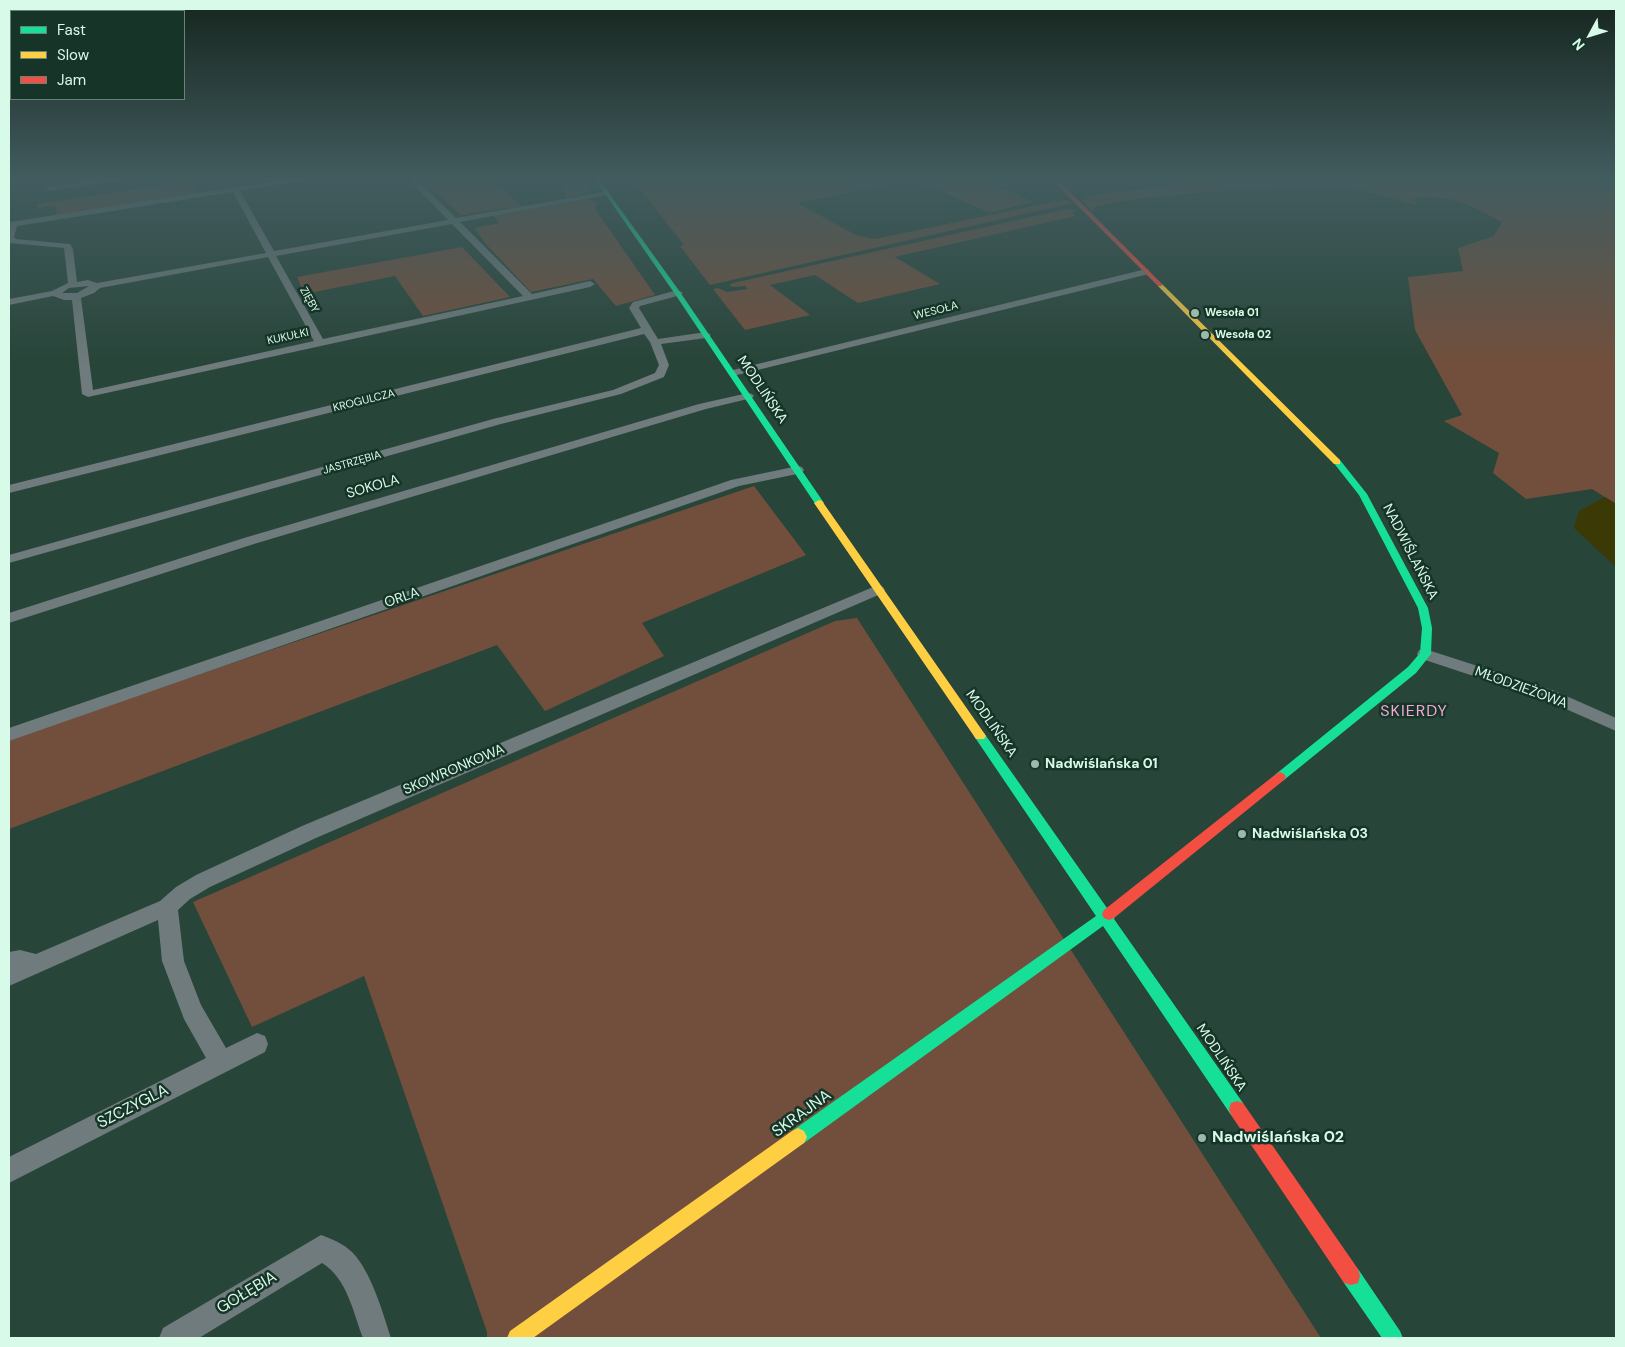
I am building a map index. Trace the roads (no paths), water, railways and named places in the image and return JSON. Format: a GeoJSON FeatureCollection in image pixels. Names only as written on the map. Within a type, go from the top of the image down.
{"type":"FeatureCollection","features":[{"type":"Feature","properties":{"kind":"street"},"geometry":{"type":"LineString","coordinates":[[13,241],[67,246],[69,249],[73,284]]}},
{"type":"Feature","properties":{"kind":"street","name":"ZIĘBY"},"geometry":{"type":"LineString","coordinates":[[263,241],[320,343]]}},
{"type":"Feature","properties":{"kind":"street"},"geometry":{"type":"LineString","coordinates":[[55,293],[62,297],[76,296],[89,292],[96,286],[343,241]]}},
{"type":"Feature","properties":{"kind":"street"},"geometry":{"type":"LineString","coordinates":[[474,241],[530,297]]}},
{"type":"Feature","properties":{"kind":"street","name":"MODLIŃSKA"},"geometry":{"type":"LineString","coordinates":[[641,241],[733,373],[878,590],[1106,917],[1390,1337]]}},
{"type":"Feature","properties":{"kind":"street","name":"NADWIŚLAŃSKA"},"geometry":{"type":"LineString","coordinates":[[1115,241],[1324,449],[1363,494],[1424,608],[1427,628],[1425,654]]}},
{"type":"Feature","properties":{"kind":"street","name":"WESOŁA"},"geometry":{"type":"LineString","coordinates":[[733,373],[1146,272]]}},
{"type":"Feature","properties":{"kind":"street"},"geometry":{"type":"LineString","coordinates":[[9,302],[55,293],[73,284],[88,283],[96,286]]}},
{"type":"Feature","properties":{"kind":"street","name":"KUKUŁKI"},"geometry":{"type":"LineString","coordinates":[[76,296],[88,394],[590,284]]}},
{"type":"Feature","properties":{"kind":"street"},"geometry":{"type":"LineString","coordinates":[[647,330],[634,308],[636,304],[678,293]]}},
{"type":"Feature","properties":{"kind":"street","name":"JASTRZĘBIA"},"geometry":{"type":"LineString","coordinates":[[9,559],[497,421],[617,392],[646,382],[660,375],[664,365],[655,342],[647,330]]}},
{"type":"Feature","properties":{"kind":"street","name":"KROGULCZA"},"geometry":{"type":"LineString","coordinates":[[9,489],[647,330]]}},
{"type":"Feature","properties":{"kind":"street"},"geometry":{"type":"LineString","coordinates":[[655,342],[706,335]]}},
{"type":"Feature","properties":{"kind":"street","name":"SOKOLA"},"geometry":{"type":"LineString","coordinates":[[9,618],[258,538],[703,406],[748,396]]}},
{"type":"Feature","properties":{"kind":"street","name":"ORLA"},"geometry":{"type":"LineString","coordinates":[[9,734],[736,483],[798,470]]}},
{"type":"Feature","properties":{"kind":"street","name":"SKOWRONKOWA"},"geometry":{"type":"LineString","coordinates":[[9,976],[167,907],[183,893],[203,881],[308,832],[878,590]]}},
{"type":"Feature","properties":{"kind":"street"},"geometry":{"type":"LineString","coordinates":[[1106,917],[1412,670],[1425,654]]}},
{"type":"Feature","properties":{"kind":"street","name":"MŁODZIEŻOWA"},"geometry":{"type":"LineString","coordinates":[[1425,654],[1548,696],[1616,725]]}},
{"type":"Feature","properties":{"kind":"street"},"geometry":{"type":"LineString","coordinates":[[167,907],[174,961],[192,1011],[221,1062]]}},
{"type":"Feature","properties":{"kind":"street","name":"SKRAJNA"},"geometry":{"type":"LineString","coordinates":[[517,1338],[1106,917]]}},
{"type":"Feature","properties":{"kind":"street","name":"SKOWRONKOWA"},"geometry":{"type":"LineString","coordinates":[[9,962],[20,960],[37,964]]}},
{"type":"Feature","properties":{"kind":"street","name":"SZCZYGLA"},"geometry":{"type":"LineString","coordinates":[[9,1170],[257,1044]]}},
{"type":"Feature","properties":{"kind":"street","name":"GOŁĘBIA"},"geometry":{"type":"LineString","coordinates":[[173,1338],[321,1248],[334,1254],[346,1265],[356,1284],[377,1338]]}},
{"type":"Feature","properties":{"kind":"place","name":"Wesoła 01"},"geometry":{"type":"Point","coordinates":[1195,313]}},
{"type":"Feature","properties":{"kind":"place","name":"Wesoła 02"},"geometry":{"type":"Point","coordinates":[1205,335]}},
{"type":"Feature","properties":{"kind":"place","name":"Nadwiślańska 01"},"geometry":{"type":"Point","coordinates":[1035,764]}},
{"type":"Feature","properties":{"kind":"place","name":"Nadwiślańska 03"},"geometry":{"type":"Point","coordinates":[1242,834]}},
{"type":"Feature","properties":{"kind":"place","name":"Nadwiślańska 02"},"geometry":{"type":"Point","coordinates":[1202,1138]}},
{"type":"Feature","properties":{"kind":"district","name":"SKIERDY"},"geometry":{"type":"Point","coordinates":[1414,712]}}]}
